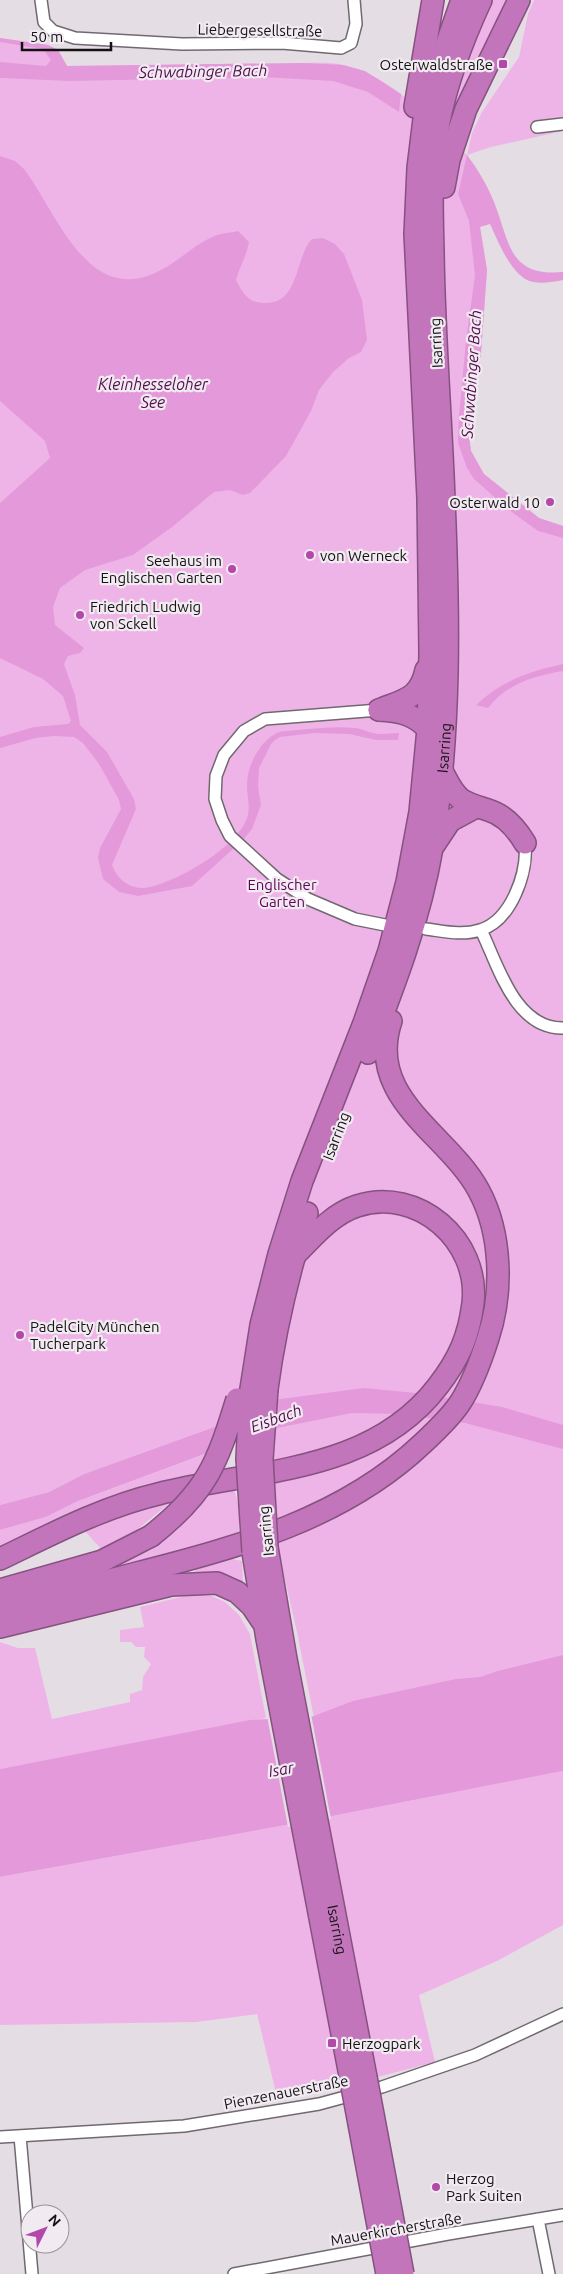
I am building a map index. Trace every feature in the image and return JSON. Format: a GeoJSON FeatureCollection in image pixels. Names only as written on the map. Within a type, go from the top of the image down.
{"type":"FeatureCollection","features":[{"type":"Feature","properties":{"kind":"highway"},"geometry":{"type":"LineString","coordinates":[[415,234],[411,205],[410,157],[414,114],[433,0]]}},
{"type":"Feature","properties":{"kind":"highway","name":"Isarring"},"geometry":{"type":"LineString","coordinates":[[251,1394],[275,1329],[294,1256],[316,1187],[402,965],[432,849],[442,771],[436,727],[430,653],[428,498],[415,234],[418,168],[424,119],[438,69],[462,0]]}},
{"type":"Feature","properties":{"kind":"highway","name":"Isarring"},"geometry":{"type":"LineString","coordinates":[[387,2274],[358,2079],[271,1633],[247,1459],[253,1370],[268,1294],[302,1182],[364,1023],[392,940],[407,882],[436,727],[448,642],[444,499],[433,289],[432,176],[439,122],[451,79],[480,0]]}},
{"type":"Feature","properties":{"kind":"highway"},"geometry":{"type":"LineString","coordinates":[[432,219],[444,189],[449,160],[466,109],[511,19],[518,0]]}},
{"type":"Feature","properties":{"kind":"highway"},"geometry":{"type":"LineString","coordinates":[[379,710],[407,699],[420,690],[425,678],[430,653]]}},
{"type":"Feature","properties":{"kind":"highway"},"geometry":{"type":"LineString","coordinates":[[379,710],[401,712],[436,727]]}},
{"type":"Feature","properties":{"kind":"highway"},"geometry":{"type":"LineString","coordinates":[[442,771],[452,790],[461,800],[499,814],[518,831],[525,843]]}},
{"type":"Feature","properties":{"kind":"highway"},"geometry":{"type":"LineString","coordinates":[[432,849],[450,821],[476,807]]}},
{"type":"Feature","properties":{"kind":"highway"},"geometry":{"type":"LineString","coordinates":[[0,1608],[209,1555],[296,1524],[335,1506],[375,1483],[406,1459],[434,1433],[460,1404],[479,1366],[493,1323],[498,1290],[495,1245],[490,1218],[480,1191],[461,1163],[417,1118],[400,1097],[390,1078],[386,1053],[387,1031],[403,985],[402,965]]}},
{"type":"Feature","properties":{"kind":"highway"},"geometry":{"type":"LineString","coordinates":[[0,1559],[79,1522],[156,1494],[312,1464],[352,1451],[402,1424],[432,1395],[456,1360],[470,1328],[474,1289],[471,1275],[459,1244],[446,1227],[427,1213],[405,1203],[380,1201],[356,1206],[332,1219],[294,1256]]}},
{"type":"Feature","properties":{"kind":"highway"},"geometry":{"type":"LineString","coordinates":[[0,1590],[102,1561],[151,1536],[185,1506],[212,1470],[251,1394]]}},
{"type":"Feature","properties":{"kind":"highway"},"geometry":{"type":"LineString","coordinates":[[0,1627],[171,1585],[217,1584],[236,1592],[252,1606],[271,1633]]}},
{"type":"Feature","properties":{"kind":"highway","name":"Isarring"},"geometry":{"type":"LineString","coordinates":[[358,2079],[403,2274]]}},
{"type":"Feature","properties":{"kind":"street","name":"Liebergesellstraße"},"geometry":{"type":"LineString","coordinates":[[41,0],[44,22],[53,31],[75,38],[164,43],[282,43],[341,48],[352,43],[356,24],[354,0]]}},
{"type":"Feature","properties":{"kind":"street"},"geometry":{"type":"LineString","coordinates":[[537,127],[563,124]]}},
{"type":"Feature","properties":{"kind":"street"},"geometry":{"type":"LineString","coordinates":[[379,710],[265,719],[240,733],[224,755],[216,776],[215,799],[230,836],[243,850],[277,878],[308,899],[355,919],[385,925]]}},
{"type":"Feature","properties":{"kind":"street"},"geometry":{"type":"LineString","coordinates":[[426,929],[460,933],[481,930],[498,918],[517,894],[525,870],[525,843]]}},
{"type":"Feature","properties":{"kind":"street"},"geometry":{"type":"LineString","coordinates":[[481,930],[513,996],[530,1018],[540,1024],[554,1028],[563,1028]]}},
{"type":"Feature","properties":{"kind":"street","name":"Pienzenauerstraße"},"geometry":{"type":"LineString","coordinates":[[0,2137],[184,2126],[275,2112],[341,2099],[411,2078],[475,2055],[563,2014]]}},
{"type":"Feature","properties":{"kind":"street"},"geometry":{"type":"LineString","coordinates":[[20,2136],[32,2274]]}},
{"type":"Feature","properties":{"kind":"street","name":"Mauerkircherstraße"},"geometry":{"type":"LineString","coordinates":[[234,2274],[563,2215]]}},
{"type":"Feature","properties":{"kind":"street"},"geometry":{"type":"LineString","coordinates":[[538,2219],[549,2274]]}},
{"type":"Feature","properties":{"kind":"green space"},"geometry":{"type":"Polygon","coordinates":[[[487,0],[510,0],[450,131],[445,130],[448,114],[487,0]]]}},
{"type":"Feature","properties":{"kind":"green space"},"geometry":{"type":"Polygon","coordinates":[[[534,0],[563,0],[563,131],[491,147],[467,155],[472,133],[482,112],[519,57],[528,14],[534,0]]]}},
{"type":"Feature","properties":{"kind":"green space","name":"Englischer Garten"},"geometry":{"type":"Polygon","coordinates":[[[0,38],[48,45],[58,50],[67,66],[319,63],[343,65],[377,78],[394,89],[410,101],[467,155],[486,186],[499,220],[480,227],[487,270],[481,353],[469,436],[471,451],[484,474],[539,518],[563,526],[563,1668],[314,1718],[277,1545],[272,1465],[217,1426],[84,1474],[49,1492],[0,1505],[0,38]]]}},
{"type":"Feature","properties":{"kind":"green space"},"geometry":{"type":"Polygon","coordinates":[[[208,1453],[190,1482],[172,1501],[121,1543],[101,1549],[75,1520],[0,1550],[0,1530],[46,1517],[78,1501],[208,1453]]]}},
{"type":"Feature","properties":{"kind":"green space"},"geometry":{"type":"Polygon","coordinates":[[[234,1488],[239,1508],[239,1531],[234,1536],[111,1574],[106,1569],[151,1550],[176,1531],[210,1493],[234,1488]]]}},
{"type":"Feature","properties":{"kind":"green space"},"geometry":{"type":"Polygon","coordinates":[[[228,1558],[242,1561],[243,1583],[230,1583],[196,1576],[195,1570],[228,1558]]]}},
{"type":"Feature","properties":{"kind":"green space"},"geometry":{"type":"Polygon","coordinates":[[[189,1595],[212,1596],[225,1602],[239,1615],[250,1634],[266,1718],[0,1769],[0,1642],[18,1648],[35,1648],[52,1719],[130,1702],[130,1694],[142,1690],[143,1677],[151,1664],[144,1657],[145,1647],[136,1647],[131,1642],[120,1642],[120,1630],[144,1627],[140,1607],[189,1595]]]}},
{"type":"Feature","properties":{"kind":"green space"},"geometry":{"type":"Polygon","coordinates":[[[563,1771],[563,1925],[497,1961],[419,1995],[435,2062],[332,2089],[277,2097],[257,2014],[196,2022],[0,2025],[0,1877],[286,1825],[563,1771]]]}},
{"type":"Feature","properties":{"kind":"water","name":"Schwabinger Bach"},"geometry":{"type":"Polygon","coordinates":[[[0,38],[48,45],[58,50],[67,66],[304,63],[343,65],[365,71],[401,94],[399,112],[368,92],[333,81],[263,77],[70,81],[0,78],[0,62],[46,66],[51,60],[43,49],[0,42],[0,38]]]}},
{"type":"Feature","properties":{"kind":"water","name":"Schwabinger Bach"},"geometry":{"type":"Polygon","coordinates":[[[467,155],[482,178],[494,202],[508,243],[521,263],[531,269],[545,272],[563,272],[563,280],[540,283],[527,280],[510,263],[490,224],[480,227],[487,270],[481,353],[469,436],[471,451],[484,474],[539,518],[563,526],[563,538],[538,531],[509,510],[474,479],[467,468],[458,443],[466,341],[475,275],[469,221],[458,194],[467,155]]]}},
{"type":"Feature","properties":{"kind":"water","name":"Kleinhesseloher See"},"geometry":{"type":"Polygon","coordinates":[[[0,156],[15,161],[24,169],[63,231],[78,251],[95,267],[114,277],[136,279],[161,270],[205,240],[238,231],[249,242],[236,280],[244,294],[251,300],[260,303],[277,301],[291,287],[302,256],[312,239],[323,238],[335,244],[344,254],[362,300],[367,340],[361,352],[349,358],[333,372],[319,390],[311,411],[286,456],[250,493],[243,495],[230,490],[214,492],[172,527],[133,555],[85,570],[60,588],[53,607],[55,625],[84,648],[80,653],[68,656],[64,664],[75,695],[80,725],[107,752],[134,799],[136,809],[112,865],[118,876],[126,884],[143,888],[177,877],[207,860],[234,838],[243,827],[248,815],[247,785],[249,770],[259,749],[275,734],[286,731],[333,727],[357,728],[376,734],[399,733],[398,740],[376,740],[349,734],[315,733],[280,737],[275,740],[259,768],[258,787],[261,805],[252,829],[244,839],[192,886],[138,896],[119,892],[103,879],[98,858],[100,848],[121,809],[119,800],[99,764],[83,743],[74,737],[54,736],[36,738],[0,748],[0,737],[34,727],[68,724],[71,721],[63,696],[43,679],[0,658],[0,503],[50,458],[45,441],[0,401],[0,156]]]}},
{"type":"Feature","properties":{"kind":"water"},"geometry":{"type":"Polygon","coordinates":[[[563,664],[563,671],[521,682],[495,700],[488,708],[476,705],[496,689],[516,678],[563,664]]]}},
{"type":"Feature","properties":{"kind":"water","name":"Eisbach"},"geometry":{"type":"Polygon","coordinates":[[[364,1388],[416,1393],[502,1407],[563,1425],[563,1449],[465,1423],[400,1414],[352,1413],[272,1429],[78,1501],[46,1517],[0,1530],[0,1505],[49,1492],[84,1474],[217,1426],[273,1400],[364,1388]]]}},
{"type":"Feature","properties":{"kind":"water","name":"Isar"},"geometry":{"type":"Polygon","coordinates":[[[563,1655],[563,1771],[286,1825],[0,1877],[0,1769],[250,1720],[311,1717],[353,1701],[456,1679],[480,1677],[563,1655]]]}},
{"type":"Feature","properties":{"kind":"pier"},"geometry":{"type":"Polygon","coordinates":[[[311,1714],[331,1819],[288,1827],[267,1716],[311,1714]]]}},
{"type":"Feature","properties":{"kind":"place","name":"Osterwaldstraße"},"geometry":{"type":"Point","coordinates":[503,64]}},
{"type":"Feature","properties":{"kind":"place","name":"Osterwald 10"},"geometry":{"type":"Point","coordinates":[550,502]}},
{"type":"Feature","properties":{"kind":"place","name":"von Werneck"},"geometry":{"type":"Point","coordinates":[310,555]}},
{"type":"Feature","properties":{"kind":"place","name":"Seehaus im Englischen Garten"},"geometry":{"type":"Point","coordinates":[232,569]}},
{"type":"Feature","properties":{"kind":"place","name":"Friedrich Ludwig von Sckell"},"geometry":{"type":"Point","coordinates":[80,615]}},
{"type":"Feature","properties":{"kind":"place","name":"PadelCity München Tucherpark"},"geometry":{"type":"Point","coordinates":[20,1335]}},
{"type":"Feature","properties":{"kind":"place","name":"Herzogpark"},"geometry":{"type":"Point","coordinates":[332,2043]}},
{"type":"Feature","properties":{"kind":"place","name":"Herzog Park Suiten"},"geometry":{"type":"Point","coordinates":[436,2187]}}]}
